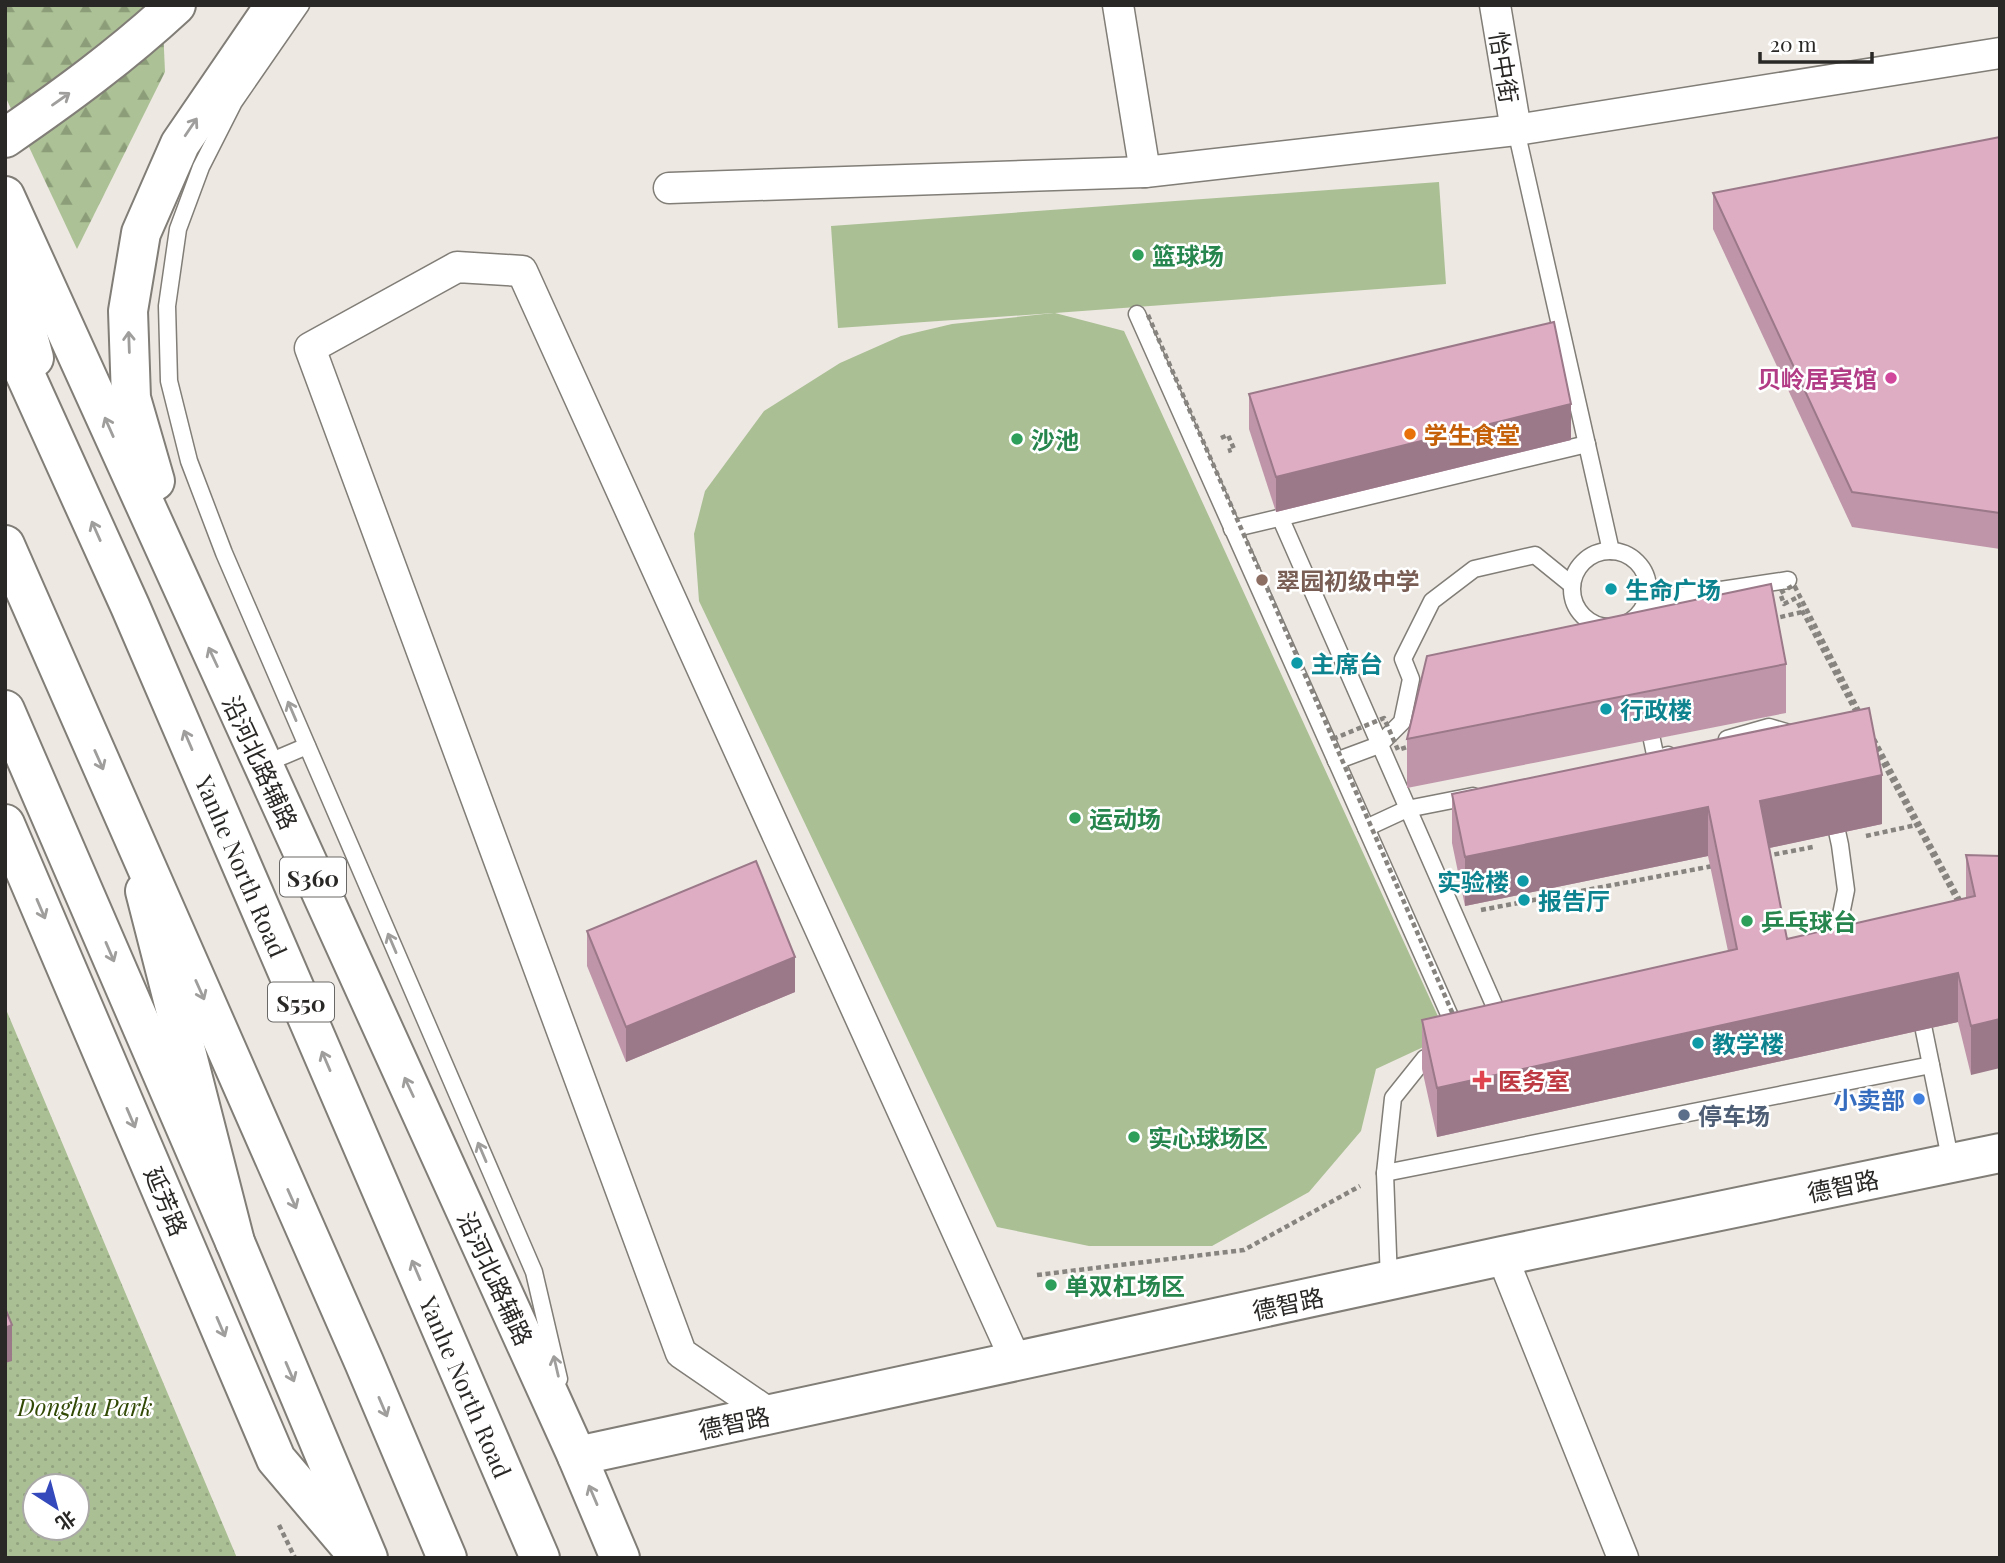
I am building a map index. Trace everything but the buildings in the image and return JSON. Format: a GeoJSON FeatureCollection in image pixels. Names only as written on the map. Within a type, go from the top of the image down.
{"type":"FeatureCollection","features":[{"type":"Feature","properties":{"kind":"main road"},"geometry":{"type":"LineString","coordinates":[[5,138],[129,48],[176,5]]}},
{"type":"Feature","properties":{"kind":"main road"},"geometry":{"type":"LineString","coordinates":[[196,621],[131,398],[128,311],[141,233],[180,144],[275,5]]}},
{"type":"Feature","properties":{"kind":"main road","name":"沿河北路辅路"},"geometry":{"type":"LineString","coordinates":[[5,196],[577,1456],[620,1558]]}},
{"type":"Feature","properties":{"kind":"main road"},"geometry":{"type":"LineString","coordinates":[[5,251],[59,448]]}},
{"type":"Feature","properties":{"kind":"main road","name":"Yanhe North Road"},"geometry":{"type":"LineString","coordinates":[[5,330],[136,619],[540,1558]]}},
{"type":"Feature","properties":{"kind":"main road"},"geometry":{"type":"LineString","coordinates":[[5,545],[447,1558]]}},
{"type":"Feature","properties":{"kind":"main road"},"geometry":{"type":"LineString","coordinates":[[5,588],[72,697]]}},
{"type":"Feature","properties":{"kind":"main road"},"geometry":{"type":"LineString","coordinates":[[5,710],[368,1558]]}},
{"type":"Feature","properties":{"kind":"main road","name":"延芳路"},"geometry":{"type":"LineString","coordinates":[[5,824],[32,861],[276,1459],[360,1558]]}},
{"type":"Feature","properties":{"kind":"main road"},"geometry":{"type":"LineString","coordinates":[[130,830],[235,1242]]}},
{"type":"Feature","properties":{"kind":"main road","name":"德智路"},"geometry":{"type":"LineString","coordinates":[[577,1456],[1502,1256],[2000,1153]]}},
{"type":"Feature","properties":{"kind":"main road"},"geometry":{"type":"LineString","coordinates":[[503,1472],[555,1558]]}},
{"type":"Feature","properties":{"kind":"street"},"geometry":{"type":"LineString","coordinates":[[1118,5],[1145,172]]}},
{"type":"Feature","properties":{"kind":"street","name":"怡中街"},"geometry":{"type":"LineString","coordinates":[[1495,5],[1516,130]]}},
{"type":"Feature","properties":{"kind":"street"},"geometry":{"type":"LineString","coordinates":[[669,188],[1145,172],[1516,130],[2000,54]]}},
{"type":"Feature","properties":{"kind":"street"},"geometry":{"type":"LineString","coordinates":[[770,1414],[681,1353],[310,348],[457,267],[522,271],[1016,1361]]}},
{"type":"Feature","properties":{"kind":"street"},"geometry":{"type":"LineString","coordinates":[[1502,1256],[1623,1558]]}},
{"type":"Feature","properties":{"kind":"lane"},"geometry":{"type":"LineString","coordinates":[[300,5],[234,102],[201,167],[178,229],[167,306],[169,381],[188,461],[224,553],[534,1272],[577,1456]]}},
{"type":"Feature","properties":{"kind":"lane"},"geometry":{"type":"LineString","coordinates":[[1516,130],[1611,551]]}},
{"type":"Feature","properties":{"kind":"lane"},"geometry":{"type":"LineString","coordinates":[[1142,315],[1232,528],[1411,929],[1458,1052],[1425,1058],[1393,1098],[1385,1173],[1389,1281]]}},
{"type":"Feature","properties":{"kind":"lane"},"geometry":{"type":"LineString","coordinates":[[1232,528],[1587,443]]}},
{"type":"Feature","properties":{"kind":"lane"},"geometry":{"type":"LineString","coordinates":[[1280,517],[1510,1042]]}},
{"type":"Feature","properties":{"kind":"lane"},"geometry":{"type":"LineString","coordinates":[[1611,551],[1633,558],[1641,567],[1649,589],[1647,601],[1629,632],[1615,627],[1585,625],[1572,596],[1573,585],[1581,565],[1589,557],[1611,551]]}},
{"type":"Feature","properties":{"kind":"lane"},"geometry":{"type":"LineString","coordinates":[[1336,761],[1380,745],[1402,722],[1417,677],[1403,659],[1432,601],[1474,569],[1535,555],[1573,585]]}},
{"type":"Feature","properties":{"kind":"lane"},"geometry":{"type":"LineString","coordinates":[[1647,601],[1788,580]]}},
{"type":"Feature","properties":{"kind":"lane"},"geometry":{"type":"LineString","coordinates":[[1644,705],[1650,760],[1681,752]]}},
{"type":"Feature","properties":{"kind":"lane"},"geometry":{"type":"LineString","coordinates":[[1706,745],[1769,727],[1794,735],[1800,744]]}},
{"type":"Feature","properties":{"kind":"lane"},"geometry":{"type":"LineString","coordinates":[[281,757],[307,746]]}},
{"type":"Feature","properties":{"kind":"lane"},"geometry":{"type":"LineString","coordinates":[[1366,828],[1407,809],[1486,793]]}},
{"type":"Feature","properties":{"kind":"lane"},"geometry":{"type":"LineString","coordinates":[[1826,794],[1840,842],[1846,890],[1831,965],[1844,962]]}},
{"type":"Feature","properties":{"kind":"lane"},"geometry":{"type":"LineString","coordinates":[[1918,1001],[1951,1163]]}},
{"type":"Feature","properties":{"kind":"lane"},"geometry":{"type":"LineString","coordinates":[[1385,1173],[1931,1065]]}},
{"type":"Feature","properties":{"kind":"path"},"geometry":{"type":"LineString","coordinates":[[1142,315],[1334,739],[1461,1031]]}},
{"type":"Feature","properties":{"kind":"path"},"geometry":{"type":"LineString","coordinates":[[1765,620],[1802,612],[1860,717],[1794,585],[1780,593],[1784,604],[1796,598]]}},
{"type":"Feature","properties":{"kind":"path"},"geometry":{"type":"LineString","coordinates":[[1334,739],[1384,718],[1398,750],[1416,744]]}},
{"type":"Feature","properties":{"kind":"path"},"geometry":{"type":"LineString","coordinates":[[1866,730],[1962,907],[1874,739]]}},
{"type":"Feature","properties":{"kind":"path"},"geometry":{"type":"LineString","coordinates":[[1759,858],[1916,825]]}},
{"type":"Feature","properties":{"kind":"path"},"geometry":{"type":"LineString","coordinates":[[1411,929],[1454,915],[1719,865]]}},
{"type":"Feature","properties":{"kind":"path"},"geometry":{"type":"LineString","coordinates":[[1037,1275],[1244,1250],[1385,1173]]}},
{"type":"Feature","properties":{"kind":"green space"},"geometry":{"type":"Polygon","coordinates":[[[5,5],[162,5],[165,72],[77,249],[5,96],[5,5]]]}},
{"type":"Feature","properties":{"kind":"green space","name":"运动场"},"geometry":{"type":"Polygon","coordinates":[[[1439,182],[1446,284],[1055,313],[1124,331],[1447,1036],[1376,1069],[1361,1131],[1309,1192],[1212,1246],[1089,1246],[997,1227],[699,601],[694,534],[705,491],[764,411],[840,363],[901,336],[952,324],[1054,313],[838,328],[831,226],[1439,182]]]}},
{"type":"Feature","properties":{"kind":"green space","name":"Donghu Park"},"geometry":{"type":"Polygon","coordinates":[[[5,1007],[237,1558],[5,1558],[5,1007]]]}},
{"type":"Feature","properties":{"kind":"place","name":"篮球场"},"geometry":{"type":"Point","coordinates":[1138,255]}},
{"type":"Feature","properties":{"kind":"place","name":"贝岭居宾馆"},"geometry":{"type":"Point","coordinates":[1891,378]}},
{"type":"Feature","properties":{"kind":"place","name":"学生食堂"},"geometry":{"type":"Point","coordinates":[1410,434]}},
{"type":"Feature","properties":{"kind":"place","name":"沙池"},"geometry":{"type":"Point","coordinates":[1017,439]}},
{"type":"Feature","properties":{"kind":"place","name":"翠园初级中学"},"geometry":{"type":"Point","coordinates":[1262,580]}},
{"type":"Feature","properties":{"kind":"place","name":"生命广场"},"geometry":{"type":"Point","coordinates":[1611,589]}},
{"type":"Feature","properties":{"kind":"place","name":"主席台"},"geometry":{"type":"Point","coordinates":[1297,663]}},
{"type":"Feature","properties":{"kind":"place","name":"行政楼"},"geometry":{"type":"Point","coordinates":[1606,709]}},
{"type":"Feature","properties":{"kind":"place","name":"运动场"},"geometry":{"type":"Point","coordinates":[1075,818]}},
{"type":"Feature","properties":{"kind":"place","name":"实验楼"},"geometry":{"type":"Point","coordinates":[1523,881]}},
{"type":"Feature","properties":{"kind":"place","name":"报告厅"},"geometry":{"type":"Point","coordinates":[1524,900]}},
{"type":"Feature","properties":{"kind":"place","name":"乒乓球台"},"geometry":{"type":"Point","coordinates":[1747,921]}},
{"type":"Feature","properties":{"kind":"place","name":"教学楼"},"geometry":{"type":"Point","coordinates":[1698,1043]}},
{"type":"Feature","properties":{"kind":"place","name":"医务室"},"geometry":{"type":"Point","coordinates":[1482,1080]}},
{"type":"Feature","properties":{"kind":"place","name":"小卖部"},"geometry":{"type":"Point","coordinates":[1919,1099]}},
{"type":"Feature","properties":{"kind":"place","name":"停车场"},"geometry":{"type":"Point","coordinates":[1684,1115]}},
{"type":"Feature","properties":{"kind":"place","name":"实心球场区"},"geometry":{"type":"Point","coordinates":[1134,1137]}},
{"type":"Feature","properties":{"kind":"place","name":"单双杠场区"},"geometry":{"type":"Point","coordinates":[1051,1285]}}]}
